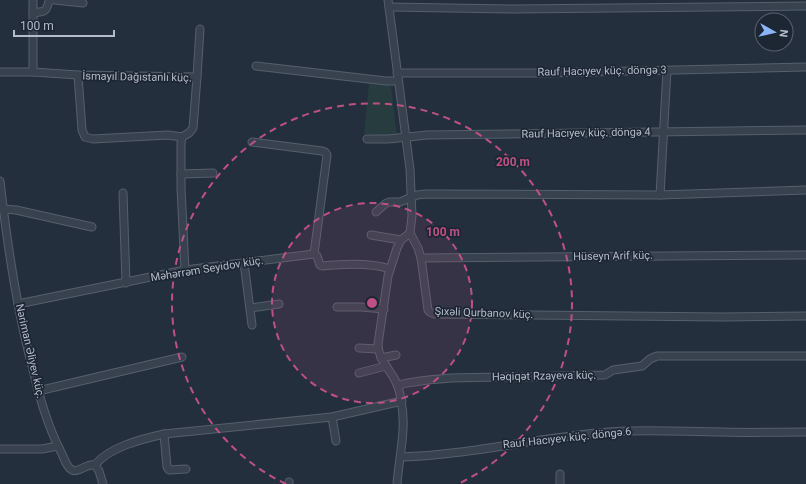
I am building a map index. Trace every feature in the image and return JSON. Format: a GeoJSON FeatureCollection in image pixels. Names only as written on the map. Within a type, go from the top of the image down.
{"type":"FeatureCollection","features":[{"type":"Feature","properties":{"kind":"street"},"geometry":{"type":"LineString","coordinates":[[32,0],[33,72]]}},
{"type":"Feature","properties":{"kind":"street"},"geometry":{"type":"LineString","coordinates":[[33,13],[44,11],[51,0]]}},
{"type":"Feature","properties":{"kind":"street"},"geometry":{"type":"LineString","coordinates":[[55,0],[83,3]]}},
{"type":"Feature","properties":{"kind":"street"},"geometry":{"type":"LineString","coordinates":[[397,484],[403,438],[402,401],[398,385],[381,358],[378,349],[386,283],[397,248],[401,240],[410,233],[412,197],[406,138],[388,4],[514,9],[806,6]]}},
{"type":"Feature","properties":{"kind":"street"},"geometry":{"type":"LineString","coordinates":[[197,77],[200,28]]}},
{"type":"Feature","properties":{"kind":"street"},"geometry":{"type":"LineString","coordinates":[[256,66],[386,81],[398,81]]}},
{"type":"Feature","properties":{"kind":"street","name":"Rauf Hacıyev küç. döngə 3"},"geometry":{"type":"LineString","coordinates":[[397,73],[543,73],[806,68]]}},
{"type":"Feature","properties":{"kind":"street"},"geometry":{"type":"LineString","coordinates":[[660,195],[667,70]]}},
{"type":"Feature","properties":{"kind":"street","name":"İsmayıl Dağıstanlı küç."},"geometry":{"type":"LineString","coordinates":[[0,72],[197,77],[193,128],[182,137]]}},
{"type":"Feature","properties":{"kind":"street"},"geometry":{"type":"LineString","coordinates":[[78,75],[82,130],[85,137],[93,139],[168,135],[182,137],[181,174],[185,270]]}},
{"type":"Feature","properties":{"kind":"street","name":"Rauf Hacıyev küç. döngə 4"},"geometry":{"type":"LineString","coordinates":[[367,139],[406,138],[427,135],[806,130]]}},
{"type":"Feature","properties":{"kind":"street"},"geometry":{"type":"LineString","coordinates":[[252,142],[322,151],[327,155],[314,254],[317,256],[320,265],[340,264],[378,266],[390,269]]}},
{"type":"Feature","properties":{"kind":"street"},"geometry":{"type":"LineString","coordinates":[[181,174],[213,173]]}},
{"type":"Feature","properties":{"kind":"street","name":"Nəriman Əliyev küç."},"geometry":{"type":"LineString","coordinates":[[0,181],[3,210],[18,304],[38,391],[58,446],[68,466],[73,470],[79,470],[89,465],[95,465]]}},
{"type":"Feature","properties":{"kind":"street"},"geometry":{"type":"LineString","coordinates":[[376,212],[389,202],[400,202],[412,197],[426,194],[660,195],[806,190]]}},
{"type":"Feature","properties":{"kind":"street"},"geometry":{"type":"LineString","coordinates":[[123,193],[126,283]]}},
{"type":"Feature","properties":{"kind":"street"},"geometry":{"type":"LineString","coordinates":[[3,210],[16,210],[92,228]]}},
{"type":"Feature","properties":{"kind":"street","name":"Şıxəli Qurbanov küç."},"geometry":{"type":"LineString","coordinates":[[410,233],[418,248],[421,258],[428,310],[434,314],[722,317],[806,316]]}},
{"type":"Feature","properties":{"kind":"street"},"geometry":{"type":"LineString","coordinates":[[372,235],[401,240]]}},
{"type":"Feature","properties":{"kind":"street","name":"Məhərrəm Seyidov küç."},"geometry":{"type":"LineString","coordinates":[[18,304],[185,270],[314,254]]}},
{"type":"Feature","properties":{"kind":"street","name":"Hüseyn Arif küç."},"geometry":{"type":"LineString","coordinates":[[421,258],[806,254]]}},
{"type":"Feature","properties":{"kind":"street"},"geometry":{"type":"LineString","coordinates":[[244,263],[252,325]]}},
{"type":"Feature","properties":{"kind":"street"},"geometry":{"type":"LineString","coordinates":[[250,308],[279,304]]}},
{"type":"Feature","properties":{"kind":"street"},"geometry":{"type":"LineString","coordinates":[[336,307],[384,309]]}},
{"type":"Feature","properties":{"kind":"street"},"geometry":{"type":"LineString","coordinates":[[359,348],[378,349]]}},
{"type":"Feature","properties":{"kind":"street"},"geometry":{"type":"LineString","coordinates":[[381,358],[396,355]]}},
{"type":"Feature","properties":{"kind":"street","name":"Həqiqət Rzayeva küç."},"geometry":{"type":"LineString","coordinates":[[398,385],[474,377],[605,374],[613,370],[642,366],[650,359],[657,356],[806,356]]}},
{"type":"Feature","properties":{"kind":"street"},"geometry":{"type":"LineString","coordinates":[[38,391],[182,357]]}},
{"type":"Feature","properties":{"kind":"street"},"geometry":{"type":"LineString","coordinates":[[359,373],[386,366]]}},
{"type":"Feature","properties":{"kind":"street"},"geometry":{"type":"LineString","coordinates":[[103,484],[99,471],[95,465],[107,454],[135,441],[164,434],[332,417],[402,401]]}},
{"type":"Feature","properties":{"kind":"street"},"geometry":{"type":"LineString","coordinates":[[332,417],[336,441]]}},
{"type":"Feature","properties":{"kind":"street","name":"Rauf Hacıyev küç. döngə 6"},"geometry":{"type":"LineString","coordinates":[[401,457],[444,454],[609,432],[645,430],[806,432]]}},
{"type":"Feature","properties":{"kind":"street"},"geometry":{"type":"LineString","coordinates":[[164,434],[167,467],[169,470],[186,469]]}},
{"type":"Feature","properties":{"kind":"street"},"geometry":{"type":"LineString","coordinates":[[0,449],[42,450],[58,446]]}},
{"type":"Feature","properties":{"kind":"street"},"geometry":{"type":"LineString","coordinates":[[560,474],[560,484]]}},
{"type":"Feature","properties":{"kind":"green space"},"geometry":{"type":"Polygon","coordinates":[[[369,83],[391,86],[397,136],[364,134],[369,83]]]}}]}
